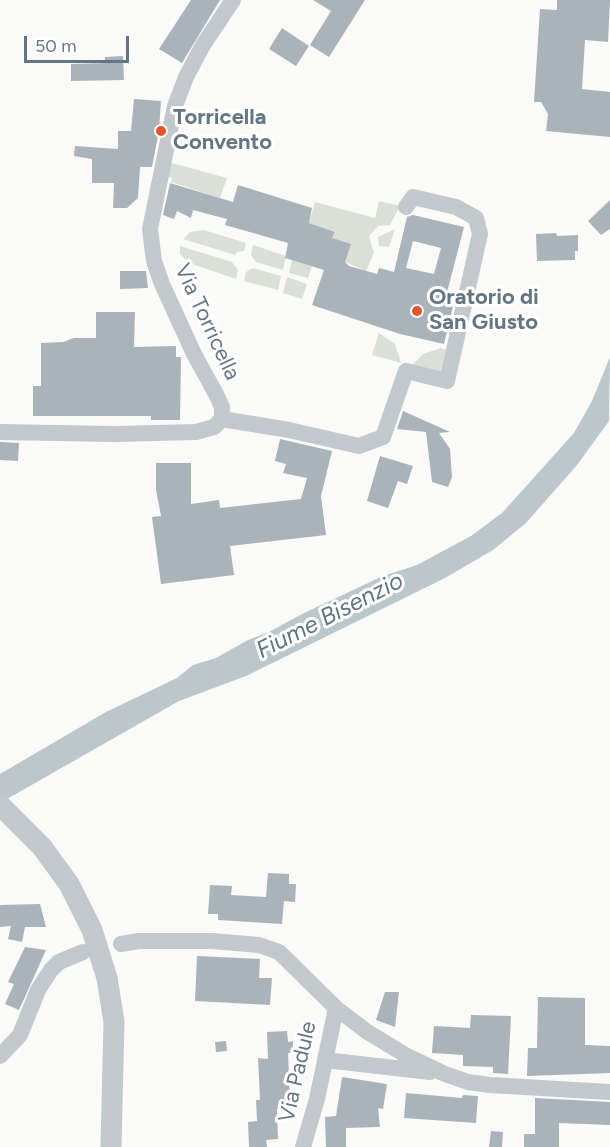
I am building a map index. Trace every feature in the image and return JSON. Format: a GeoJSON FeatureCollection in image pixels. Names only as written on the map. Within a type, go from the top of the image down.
{"type":"FeatureCollection","features":[{"type":"Feature","properties":{"kind":"street","name":"Via Torricella"},"geometry":{"type":"LineString","coordinates":[[222,419],[219,401],[194,354],[162,284],[154,261],[150,229],[175,106],[195,60],[233,0]]}},
{"type":"Feature","properties":{"kind":"street"},"geometry":{"type":"LineString","coordinates":[[0,432],[92,434],[196,432],[214,428],[222,419],[280,428],[359,446],[383,436],[406,371],[447,381],[480,234],[476,218],[456,207],[413,197],[406,207]]}},
{"type":"Feature","properties":{"kind":"street"},"geometry":{"type":"LineString","coordinates":[[0,804],[42,847],[69,884],[92,930],[107,978],[114,1022],[111,1147]]}},
{"type":"Feature","properties":{"kind":"street"},"geometry":{"type":"LineString","coordinates":[[121,944],[139,941],[212,941],[259,945],[279,952],[336,1008],[366,1031],[407,1056],[446,1074],[468,1082],[489,1085],[610,1092]]}},
{"type":"Feature","properties":{"kind":"street"},"geometry":{"type":"LineString","coordinates":[[0,1056],[20,1035],[38,990],[51,970],[59,962],[83,952]]}},
{"type":"Feature","properties":{"kind":"street","name":"Via Padule"},"geometry":{"type":"LineString","coordinates":[[303,1147],[336,1008]]}},
{"type":"Feature","properties":{"kind":"street"},"geometry":{"type":"LineString","coordinates":[[325,1059],[446,1074]]}},
{"type":"Feature","properties":{"kind":"shaded area"},"geometry":{"type":"Polygon","coordinates":[[[168,162],[227,178],[220,198],[171,182],[172,178],[164,176],[168,162]]]}},
{"type":"Feature","properties":{"kind":"shaded area"},"geometry":{"type":"Polygon","coordinates":[[[379,201],[400,206],[390,225],[378,226],[369,236],[374,253],[366,271],[345,262],[332,238],[335,232],[309,223],[315,202],[375,218],[379,201]]]}},
{"type":"Feature","properties":{"kind":"shaded area"},"geometry":{"type":"Polygon","coordinates":[[[395,229],[389,247],[379,246],[378,237],[395,229]]]}},
{"type":"Feature","properties":{"kind":"shaded area"},"geometry":{"type":"Polygon","coordinates":[[[204,230],[246,243],[244,251],[237,252],[235,255],[183,239],[190,232],[204,230]]]}},
{"type":"Feature","properties":{"kind":"shaded area"},"geometry":{"type":"Polygon","coordinates":[[[253,245],[286,256],[283,270],[256,262],[251,255],[253,245]]]}},
{"type":"Feature","properties":{"kind":"shaded area"},"geometry":{"type":"Polygon","coordinates":[[[180,246],[232,262],[238,270],[236,279],[189,263],[180,254],[180,246]]]}},
{"type":"Feature","properties":{"kind":"shaded area"},"geometry":{"type":"Polygon","coordinates":[[[292,260],[312,266],[308,278],[289,273],[292,260]]]}},
{"type":"Feature","properties":{"kind":"shaded area"},"geometry":{"type":"Polygon","coordinates":[[[253,268],[281,276],[278,290],[244,281],[246,272],[253,268]]]}},
{"type":"Feature","properties":{"kind":"shaded area"},"geometry":{"type":"Polygon","coordinates":[[[287,277],[307,284],[302,299],[283,293],[287,277]]]}},
{"type":"Feature","properties":{"kind":"shaded area"},"geometry":{"type":"Polygon","coordinates":[[[379,333],[395,344],[401,363],[372,355],[379,333]]]}},
{"type":"Feature","properties":{"kind":"shaded area"},"geometry":{"type":"Polygon","coordinates":[[[441,348],[446,350],[440,374],[411,366],[423,354],[441,348]]]}},
{"type":"Feature","properties":{"kind":"water","name":"Fiume Bisenzio"},"geometry":{"type":"Polygon","coordinates":[[[610,357],[609,421],[577,465],[526,523],[493,550],[445,578],[246,676],[179,701],[0,803],[0,774],[106,712],[177,678],[193,665],[216,658],[248,640],[383,576],[417,565],[471,536],[502,513],[574,433],[592,401],[610,357]]]}},
{"type":"Feature","properties":{"kind":"building"},"geometry":{"type":"Polygon","coordinates":[[[191,0],[220,0],[182,63],[159,49],[191,0]]]}},
{"type":"Feature","properties":{"kind":"building"},"geometry":{"type":"Polygon","coordinates":[[[313,0],[365,0],[329,57],[310,45],[331,11],[313,0]]]}},
{"type":"Feature","properties":{"kind":"building"},"geometry":{"type":"Polygon","coordinates":[[[557,0],[610,0],[608,42],[585,40],[582,89],[610,92],[610,137],[546,131],[548,114],[541,102],[534,102],[540,9],[557,10],[557,0]]]}},
{"type":"Feature","properties":{"kind":"building"},"geometry":{"type":"Polygon","coordinates":[[[282,28],[309,46],[296,66],[269,49],[282,28]]]}},
{"type":"Feature","properties":{"kind":"building"},"geometry":{"type":"Polygon","coordinates":[[[123,56],[124,80],[71,81],[71,64],[105,63],[105,57],[123,56]]]}},
{"type":"Feature","properties":{"kind":"building"},"geometry":{"type":"Polygon","coordinates":[[[134,99],[161,101],[159,130],[152,167],[140,167],[138,198],[127,208],[113,208],[114,183],[92,183],[92,159],[74,156],[75,146],[118,149],[118,131],[131,131],[134,99]]]}},
{"type":"Feature","properties":{"kind":"building"},"geometry":{"type":"Polygon","coordinates":[[[170,183],[233,202],[238,185],[312,208],[309,223],[335,232],[332,238],[351,244],[345,262],[349,266],[377,274],[379,268],[394,272],[407,217],[413,215],[464,227],[445,300],[454,302],[444,344],[400,334],[312,305],[324,270],[285,258],[288,243],[225,225],[227,219],[193,210],[191,218],[177,211],[174,219],[163,215],[170,183]],[[413,241],[406,268],[434,274],[441,248],[413,241]]]}},
{"type":"Feature","properties":{"kind":"building"},"geometry":{"type":"Polygon","coordinates":[[[610,200],[610,229],[601,235],[588,221],[610,200]]]}},
{"type":"Feature","properties":{"kind":"building"},"geometry":{"type":"Polygon","coordinates":[[[556,233],[557,236],[578,235],[578,251],[575,251],[575,260],[537,261],[536,234],[556,233]]]}},
{"type":"Feature","properties":{"kind":"building"},"geometry":{"type":"Polygon","coordinates":[[[120,271],[146,271],[148,288],[120,289],[120,271]]]}},
{"type":"Feature","properties":{"kind":"building"},"geometry":{"type":"Polygon","coordinates":[[[96,312],[135,312],[134,347],[176,346],[176,357],[181,357],[180,420],[151,420],[151,416],[33,416],[33,386],[41,386],[41,343],[63,342],[74,338],[96,338],[96,312]]]}},
{"type":"Feature","properties":{"kind":"building"},"geometry":{"type":"Polygon","coordinates":[[[403,411],[450,432],[439,433],[450,449],[452,477],[448,487],[432,482],[426,432],[397,429],[403,411]]]}},
{"type":"Feature","properties":{"kind":"building"},"geometry":{"type":"Polygon","coordinates":[[[280,439],[332,451],[321,496],[326,535],[230,546],[234,575],[161,584],[152,517],[161,516],[156,490],[156,463],[191,463],[191,504],[219,500],[220,508],[301,499],[307,478],[283,473],[286,464],[275,461],[280,439]]]}},
{"type":"Feature","properties":{"kind":"building"},"geometry":{"type":"Polygon","coordinates":[[[0,442],[19,443],[18,461],[0,460],[0,442]]]}},
{"type":"Feature","properties":{"kind":"building"},"geometry":{"type":"Polygon","coordinates":[[[380,456],[413,466],[407,484],[398,481],[388,508],[367,501],[380,456]]]}},
{"type":"Feature","properties":{"kind":"building"},"geometry":{"type":"Polygon","coordinates":[[[268,873],[289,874],[289,884],[296,884],[295,902],[284,901],[282,924],[218,920],[218,914],[208,914],[210,885],[232,886],[231,895],[266,897],[268,873]]]}},
{"type":"Feature","properties":{"kind":"building"},"geometry":{"type":"Polygon","coordinates":[[[40,904],[46,927],[25,927],[22,942],[8,939],[11,926],[0,927],[0,905],[40,904]]]}},
{"type":"Feature","properties":{"kind":"building"},"geometry":{"type":"Polygon","coordinates":[[[25,947],[46,950],[19,1010],[5,1004],[14,984],[8,982],[25,947]]]}},
{"type":"Feature","properties":{"kind":"building"},"geometry":{"type":"Polygon","coordinates":[[[197,956],[260,959],[259,978],[272,978],[270,1005],[195,1001],[197,956]]]}},
{"type":"Feature","properties":{"kind":"building"},"geometry":{"type":"Polygon","coordinates":[[[385,992],[399,992],[395,1027],[376,1020],[385,992]]]}},
{"type":"Feature","properties":{"kind":"building"},"geometry":{"type":"Polygon","coordinates":[[[538,997],[585,998],[585,1045],[610,1046],[610,1073],[527,1076],[528,1048],[537,1048],[538,997]]]}},
{"type":"Feature","properties":{"kind":"building"},"geometry":{"type":"Polygon","coordinates":[[[471,1015],[511,1016],[508,1074],[493,1073],[493,1067],[463,1066],[463,1055],[432,1053],[434,1026],[470,1028],[471,1015]]]}},
{"type":"Feature","properties":{"kind":"building"},"geometry":{"type":"Polygon","coordinates":[[[287,1031],[288,1042],[293,1041],[293,1053],[288,1053],[290,1100],[283,1101],[283,1109],[277,1109],[278,1139],[266,1140],[267,1147],[249,1147],[248,1122],[257,1121],[256,1100],[260,1100],[258,1058],[268,1059],[267,1032],[287,1031]]]}},
{"type":"Feature","properties":{"kind":"building"},"geometry":{"type":"Polygon","coordinates":[[[226,1041],[227,1051],[216,1052],[215,1042],[226,1041]]]}},
{"type":"Feature","properties":{"kind":"building"},"geometry":{"type":"Polygon","coordinates":[[[342,1077],[387,1084],[383,1109],[378,1108],[380,1127],[346,1128],[346,1147],[326,1147],[325,1117],[336,1116],[342,1077]]]}},
{"type":"Feature","properties":{"kind":"building"},"geometry":{"type":"Polygon","coordinates":[[[406,1093],[462,1098],[463,1095],[478,1096],[476,1123],[404,1118],[406,1093]]]}},
{"type":"Feature","properties":{"kind":"building"},"geometry":{"type":"Polygon","coordinates":[[[535,1098],[610,1102],[610,1125],[559,1123],[559,1147],[524,1147],[524,1134],[535,1134],[535,1098]]]}},
{"type":"Feature","properties":{"kind":"building"},"geometry":{"type":"Polygon","coordinates":[[[491,1131],[503,1132],[502,1147],[489,1147],[491,1131]]]}},
{"type":"Feature","properties":{"kind":"place","name":"Torricella Convento"},"geometry":{"type":"Point","coordinates":[161,131]}},
{"type":"Feature","properties":{"kind":"place","name":"Oratorio di San Giusto"},"geometry":{"type":"Point","coordinates":[417,311]}}]}
